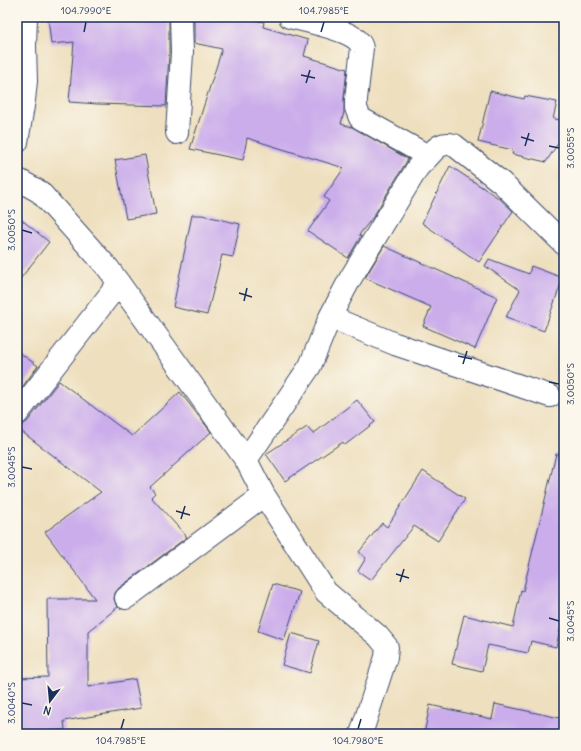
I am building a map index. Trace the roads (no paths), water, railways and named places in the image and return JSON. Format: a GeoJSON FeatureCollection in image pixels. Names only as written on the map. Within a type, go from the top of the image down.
{"type":"FeatureCollection","features":[{"type":"Feature","properties":{"kind":"street"},"geometry":{"type":"LineString","coordinates":[[17,142],[26,81],[24,46],[26,17]]}},
{"type":"Feature","properties":{"kind":"street"},"geometry":{"type":"LineString","coordinates":[[178,133],[182,54],[181,17]]}},
{"type":"Feature","properties":{"kind":"street"},"geometry":{"type":"LineString","coordinates":[[290,17],[351,35],[360,42],[362,48],[356,108],[360,118],[419,151],[426,159]]}},
{"type":"Feature","properties":{"kind":"street"},"geometry":{"type":"LineString","coordinates":[[246,460],[310,366],[330,317],[350,279],[418,166],[442,144],[448,143],[456,147],[502,183],[564,244]]}},
{"type":"Feature","properties":{"kind":"street"},"geometry":{"type":"LineString","coordinates":[[17,179],[40,192],[108,268],[246,460],[264,495],[326,592],[378,636],[387,647],[386,658],[362,734]]}},
{"type":"Feature","properties":{"kind":"street"},"geometry":{"type":"LineString","coordinates":[[17,414],[119,283]]}},
{"type":"Feature","properties":{"kind":"street"},"geometry":{"type":"LineString","coordinates":[[330,317],[395,344],[550,396]]}},
{"type":"Feature","properties":{"kind":"street"},"geometry":{"type":"LineString","coordinates":[[126,598],[264,495]]}}]}
